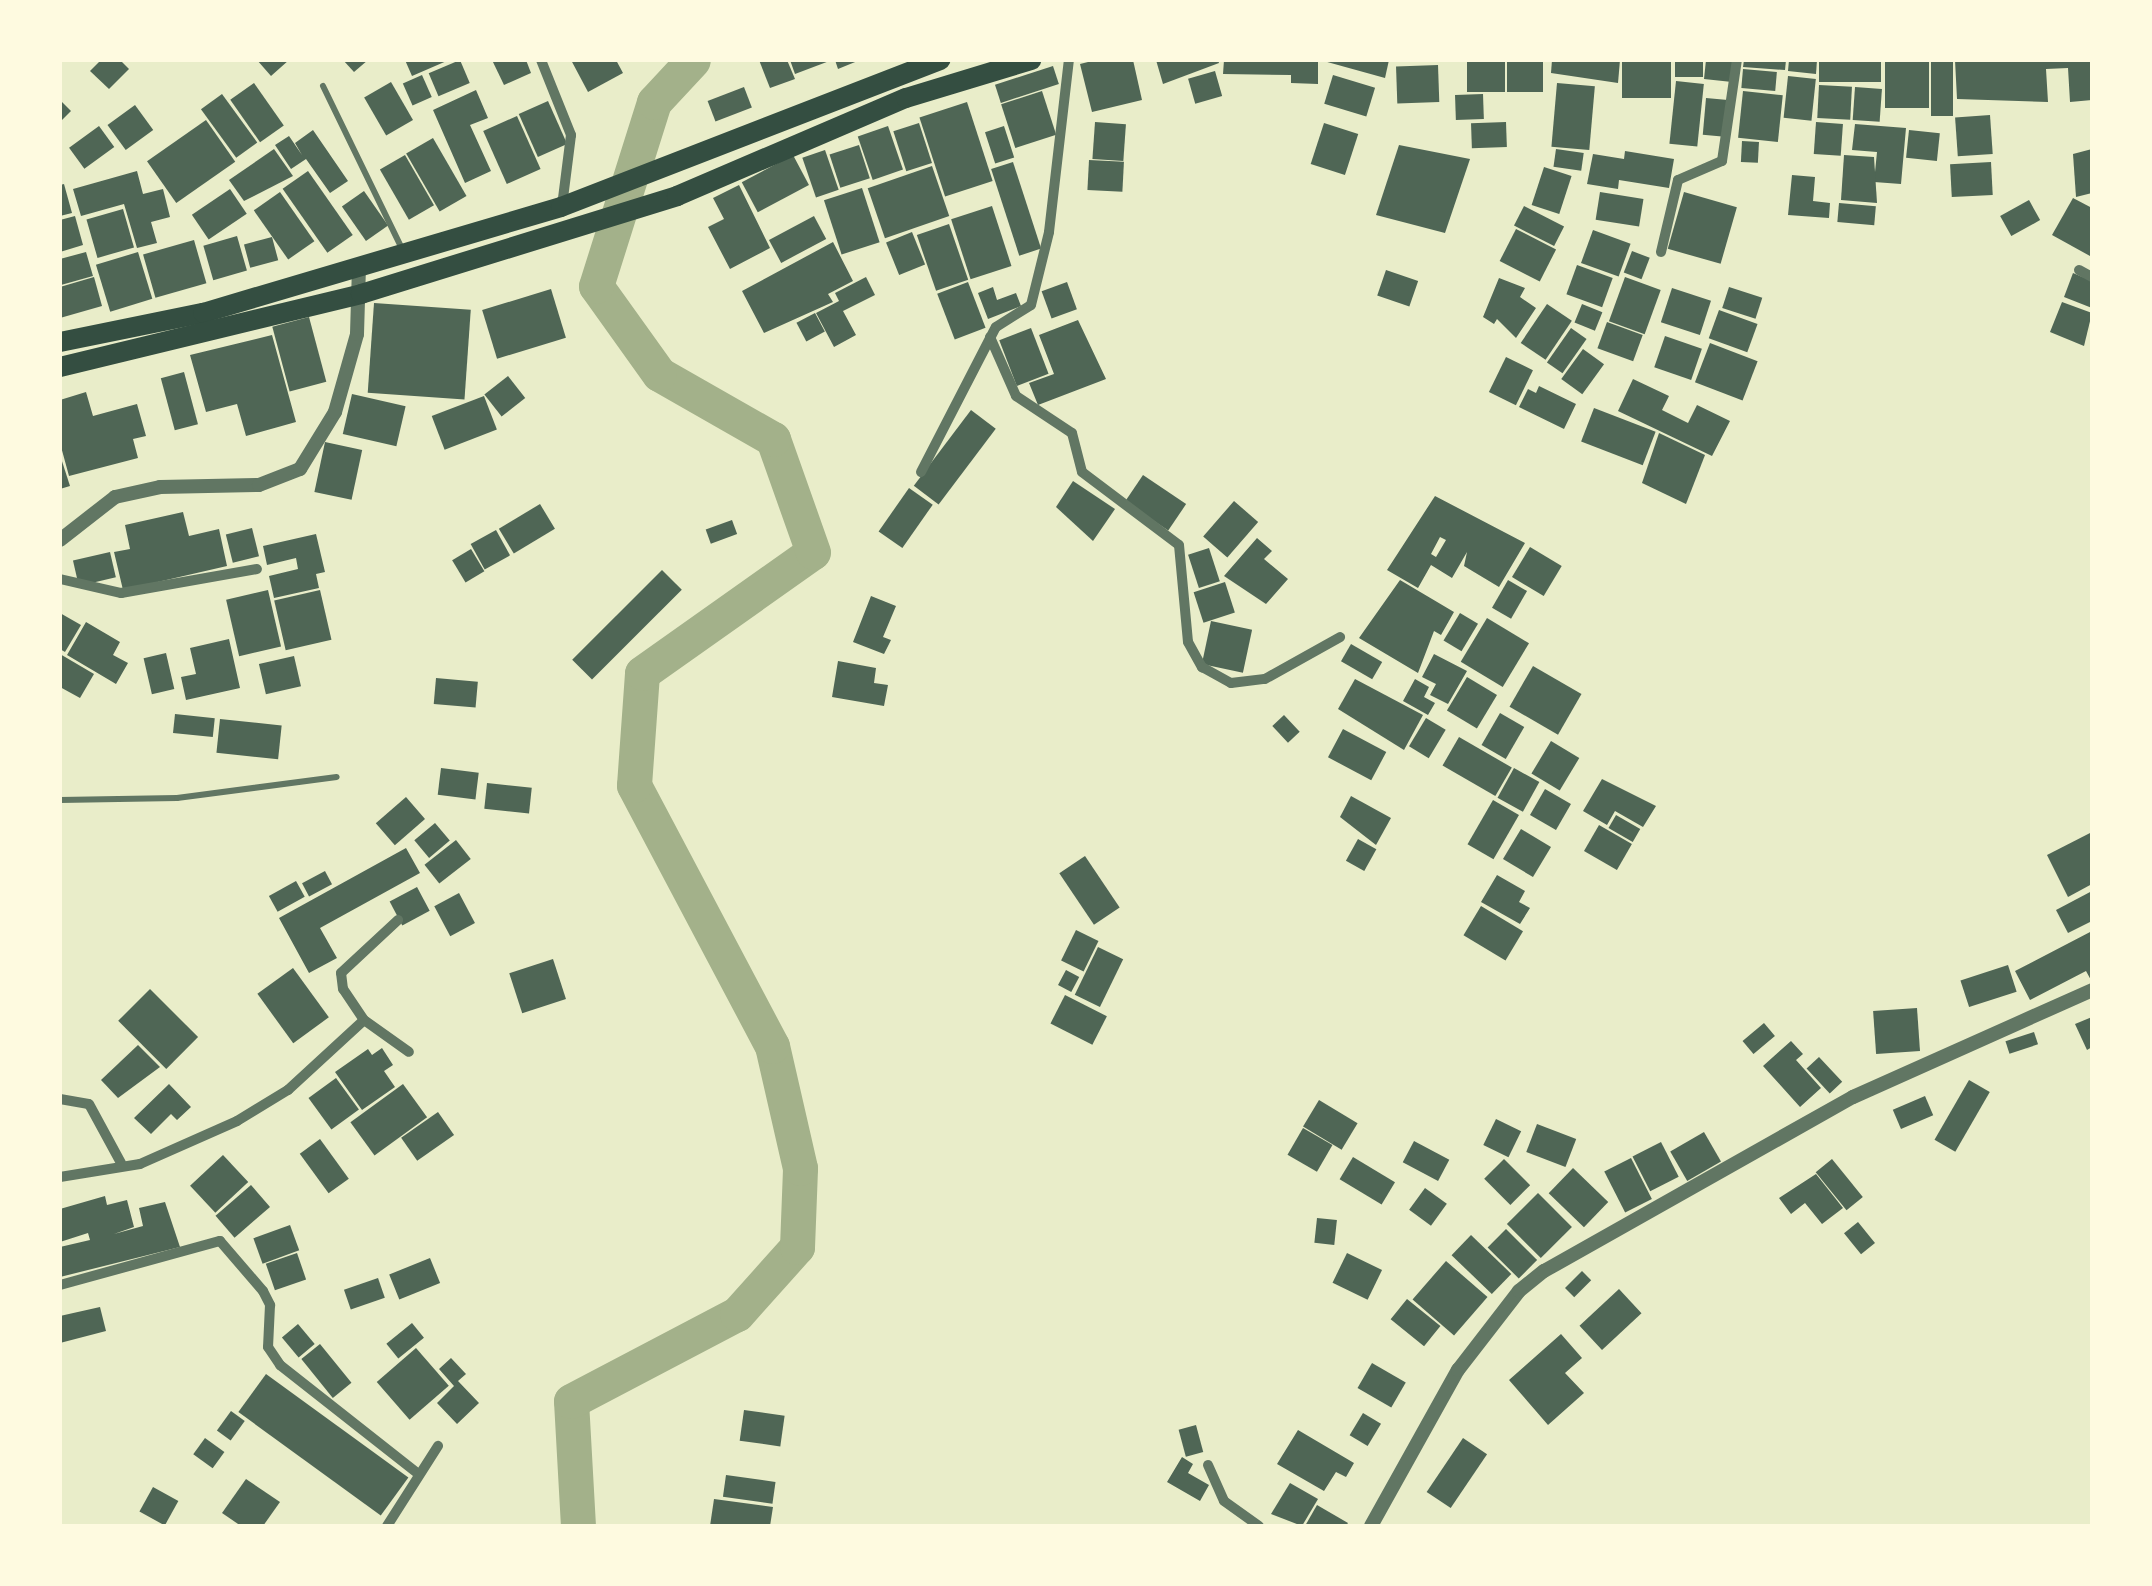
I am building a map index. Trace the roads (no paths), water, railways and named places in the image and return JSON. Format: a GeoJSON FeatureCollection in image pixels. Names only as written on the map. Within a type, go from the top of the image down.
{"type":"FeatureCollection","features":[{"type":"Feature","properties":{"kind":"highway"},"geometry":{"type":"LineString","coordinates":[[60,342],[203,313],[570,204],[696,159],[940,60]]}},
{"type":"Feature","properties":{"kind":"highway"},"geometry":{"type":"LineString","coordinates":[[60,367],[361,294],[677,196],[906,98],[1032,60]]}},
{"type":"Feature","properties":{"kind":"street"},"geometry":{"type":"LineString","coordinates":[[541,60],[571,135],[570,204]]}},
{"type":"Feature","properties":{"kind":"street"},"geometry":{"type":"LineString","coordinates":[[920,472],[990,337],[1003,320],[1031,304],[1051,218],[1069,60]]}},
{"type":"Feature","properties":{"kind":"street"},"geometry":{"type":"LineString","coordinates":[[1662,252],[1678,180],[1722,161],[1737,60]]}},
{"type":"Feature","properties":{"kind":"street"},"geometry":{"type":"LineString","coordinates":[[60,540],[115,498],[197,484],[259,485],[300,468],[336,412],[361,294],[359,268]]}},
{"type":"Feature","properties":{"kind":"street"},"geometry":{"type":"LineString","coordinates":[[2079,270],[2092,277]]}},
{"type":"Feature","properties":{"kind":"street"},"geometry":{"type":"LineString","coordinates":[[990,337],[1016,396],[1072,433],[1082,472],[1178,545],[1188,642],[1202,667],[1232,683],[1265,679],[1340,637]]}},
{"type":"Feature","properties":{"kind":"street"},"geometry":{"type":"LineString","coordinates":[[60,579],[121,593],[257,569]]}},
{"type":"Feature","properties":{"kind":"street"},"geometry":{"type":"LineString","coordinates":[[398,920],[341,973],[342,989],[364,1020],[409,1052]]}},
{"type":"Feature","properties":{"kind":"street"},"geometry":{"type":"LineString","coordinates":[[1371,1526],[1458,1370],[1519,1291],[1544,1271],[1854,1097],[2092,990]]}},
{"type":"Feature","properties":{"kind":"street"},"geometry":{"type":"LineString","coordinates":[[60,1177],[121,1163],[140,1164],[268,1104],[364,1020]]}},
{"type":"Feature","properties":{"kind":"street"},"geometry":{"type":"LineString","coordinates":[[60,1098],[89,1104],[121,1163]]}},
{"type":"Feature","properties":{"kind":"street"},"geometry":{"type":"LineString","coordinates":[[60,1285],[220,1241],[270,1306],[268,1347],[280,1365],[418,1473]]}},
{"type":"Feature","properties":{"kind":"street"},"geometry":{"type":"LineString","coordinates":[[387,1526],[438,1446]]}},
{"type":"Feature","properties":{"kind":"street"},"geometry":{"type":"LineString","coordinates":[[1208,1465],[1224,1501],[1259,1526]]}},
{"type":"Feature","properties":{"kind":"lane"},"geometry":{"type":"LineString","coordinates":[[323,86],[364,160],[405,255]]}},
{"type":"Feature","properties":{"kind":"lane"},"geometry":{"type":"LineString","coordinates":[[60,800],[178,798],[337,777]]}},
{"type":"Feature","properties":{"kind":"waterway"},"geometry":{"type":"LineString","coordinates":[[578,1526],[571,1401],[737,1314],[797,1247],[800,1168],[772,1046],[634,785],[642,673],[813,552],[773,439],[659,374],[596,286],[654,102],[693,60]]}}]}
